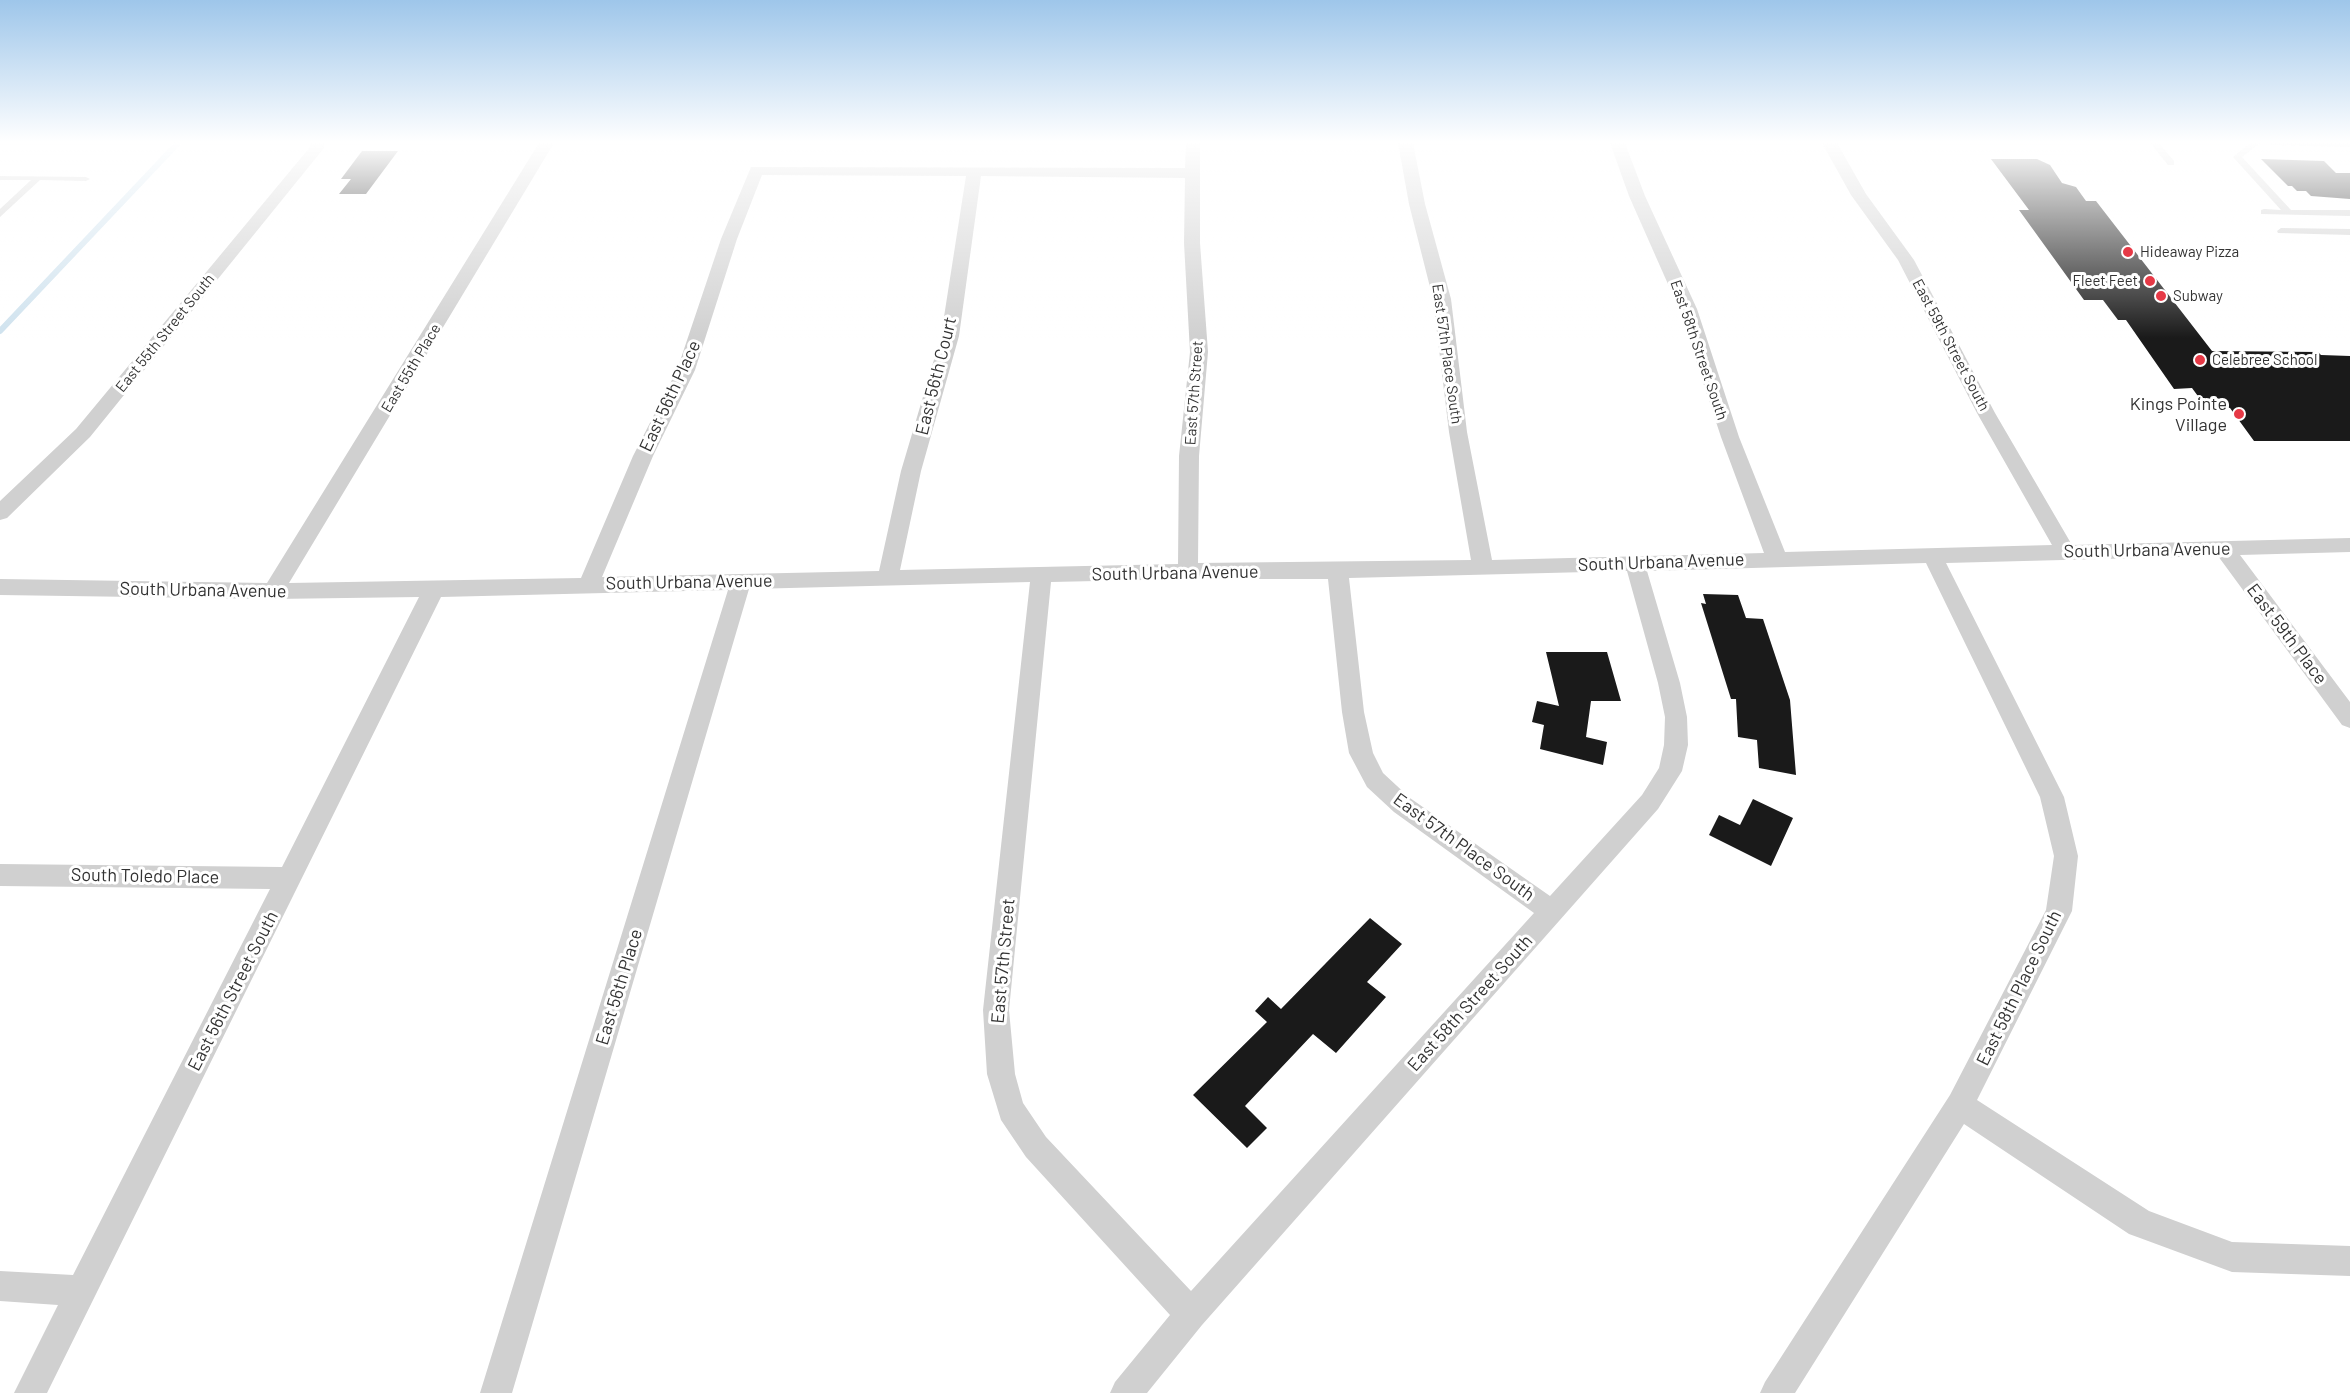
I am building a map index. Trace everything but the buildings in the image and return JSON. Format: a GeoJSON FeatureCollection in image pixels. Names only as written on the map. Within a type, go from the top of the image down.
{"type":"FeatureCollection","features":[{"type":"Feature","properties":{"kind":"street","name":"East 55th Street South"},"geometry":{"type":"LineString","coordinates":[[0,513],[83,433],[268,208]]}},
{"type":"Feature","properties":{"kind":"street","name":"East 55th Place"},"geometry":{"type":"LineString","coordinates":[[273,591],[508,208]]}},
{"type":"Feature","properties":{"kind":"street","name":"East 56th Place"},"geometry":{"type":"LineString","coordinates":[[588,585],[639,465],[686,370],[741,208]]}},
{"type":"Feature","properties":{"kind":"street","name":"East 56th Court"},"geometry":{"type":"LineString","coordinates":[[888,578],[911,471],[950,336],[969,208]]}},
{"type":"Feature","properties":{"kind":"street","name":"East 57th Street"},"geometry":{"type":"LineString","coordinates":[[1188,571],[1189,456],[1199,352],[1192,208]]}},
{"type":"Feature","properties":{"kind":"street","name":"East 57th Place South"},"geometry":{"type":"LineString","coordinates":[[1418,208],[1442,299],[1458,432],[1483,567]]}},
{"type":"Feature","properties":{"kind":"street","name":"East 58th Street South"},"geometry":{"type":"LineString","coordinates":[[1642,208],[1688,309],[1730,437],[1777,559]]}},
{"type":"Feature","properties":{"kind":"street","name":"East 59th Street South"},"geometry":{"type":"LineString","coordinates":[[1868,208],[1906,260],[1986,413],[2065,551]]}},
{"type":"Feature","properties":{"kind":"street","name":"South Urbana Avenue"},"geometry":{"type":"LineString","coordinates":[[0,587],[273,591],[434,589],[1188,571],[1338,571],[2350,545]]}},
{"type":"Feature","properties":{"kind":"street","name":"East 59th Place"},"geometry":{"type":"LineString","coordinates":[[2223,548],[2350,719]]}},
{"type":"Feature","properties":{"kind":"street","name":"East 58th Place South"},"geometry":{"type":"LineString","coordinates":[[1776,1393],[1960,1105],[2059,910],[2066,856],[2052,797],[1932,555]]}},
{"type":"Feature","properties":{"kind":"street","name":"East 58th Street South"},"geometry":{"type":"LineString","coordinates":[[1126,1393],[1191,1314],[1650,802],[1670,771],[1676,745],[1676,717],[1669,683],[1635,564]]}},
{"type":"Feature","properties":{"kind":"street","name":"East 57th Place South"},"geometry":{"type":"LineString","coordinates":[[1338,571],[1357,733],[1361,753],[1375,780],[1402,805],[1552,912]]}},
{"type":"Feature","properties":{"kind":"street","name":"East 57th Street"},"geometry":{"type":"LineString","coordinates":[[1041,575],[996,1011],[1001,1074],[1011,1110],[1036,1147],[1191,1314]]}},
{"type":"Feature","properties":{"kind":"street","name":"East 56th Place"},"geometry":{"type":"LineString","coordinates":[[496,1393],[741,582]]}},
{"type":"Feature","properties":{"kind":"street","name":"East 56th Street South"},"geometry":{"type":"LineString","coordinates":[[30,1393],[434,589]]}},
{"type":"Feature","properties":{"kind":"street","name":"South Toledo Place"},"geometry":{"type":"LineString","coordinates":[[0,875],[290,878]]}},
{"type":"Feature","properties":{"kind":"street"},"geometry":{"type":"LineString","coordinates":[[1960,1105],[2140,1223],[2232,1257],[2350,1261]]}},
{"type":"Feature","properties":{"kind":"street"},"geometry":{"type":"LineString","coordinates":[[0,1286],[82,1291]]}},
{"type":"Feature","properties":{"kind":"lane"},"geometry":{"type":"LineString","coordinates":[[2284,208],[2288,212]]}},
{"type":"Feature","properties":{"kind":"lane"},"geometry":{"type":"LineString","coordinates":[[2264,212],[2350,213]]}},
{"type":"Feature","properties":{"kind":"lane"},"geometry":{"type":"LineString","coordinates":[[2282,231],[2350,231]]}},
{"type":"Feature","properties":{"kind":"waterway"},"geometry":{"type":"LineString","coordinates":[[0,331],[116,208]]}},
{"type":"Feature","properties":{"kind":"place","name":"Hideaway Pizza"},"geometry":{"type":"Point","coordinates":[2128,252]}},
{"type":"Feature","properties":{"kind":"place","name":"Fleet Feet"},"geometry":{"type":"Point","coordinates":[2150,281]}},
{"type":"Feature","properties":{"kind":"place","name":"Subway"},"geometry":{"type":"Point","coordinates":[2161,296]}},
{"type":"Feature","properties":{"kind":"place","name":"Celebree School"},"geometry":{"type":"Point","coordinates":[2200,360]}},
{"type":"Feature","properties":{"kind":"place","name":"Kings Pointe Village"},"geometry":{"type":"Point","coordinates":[2239,414]}}]}
